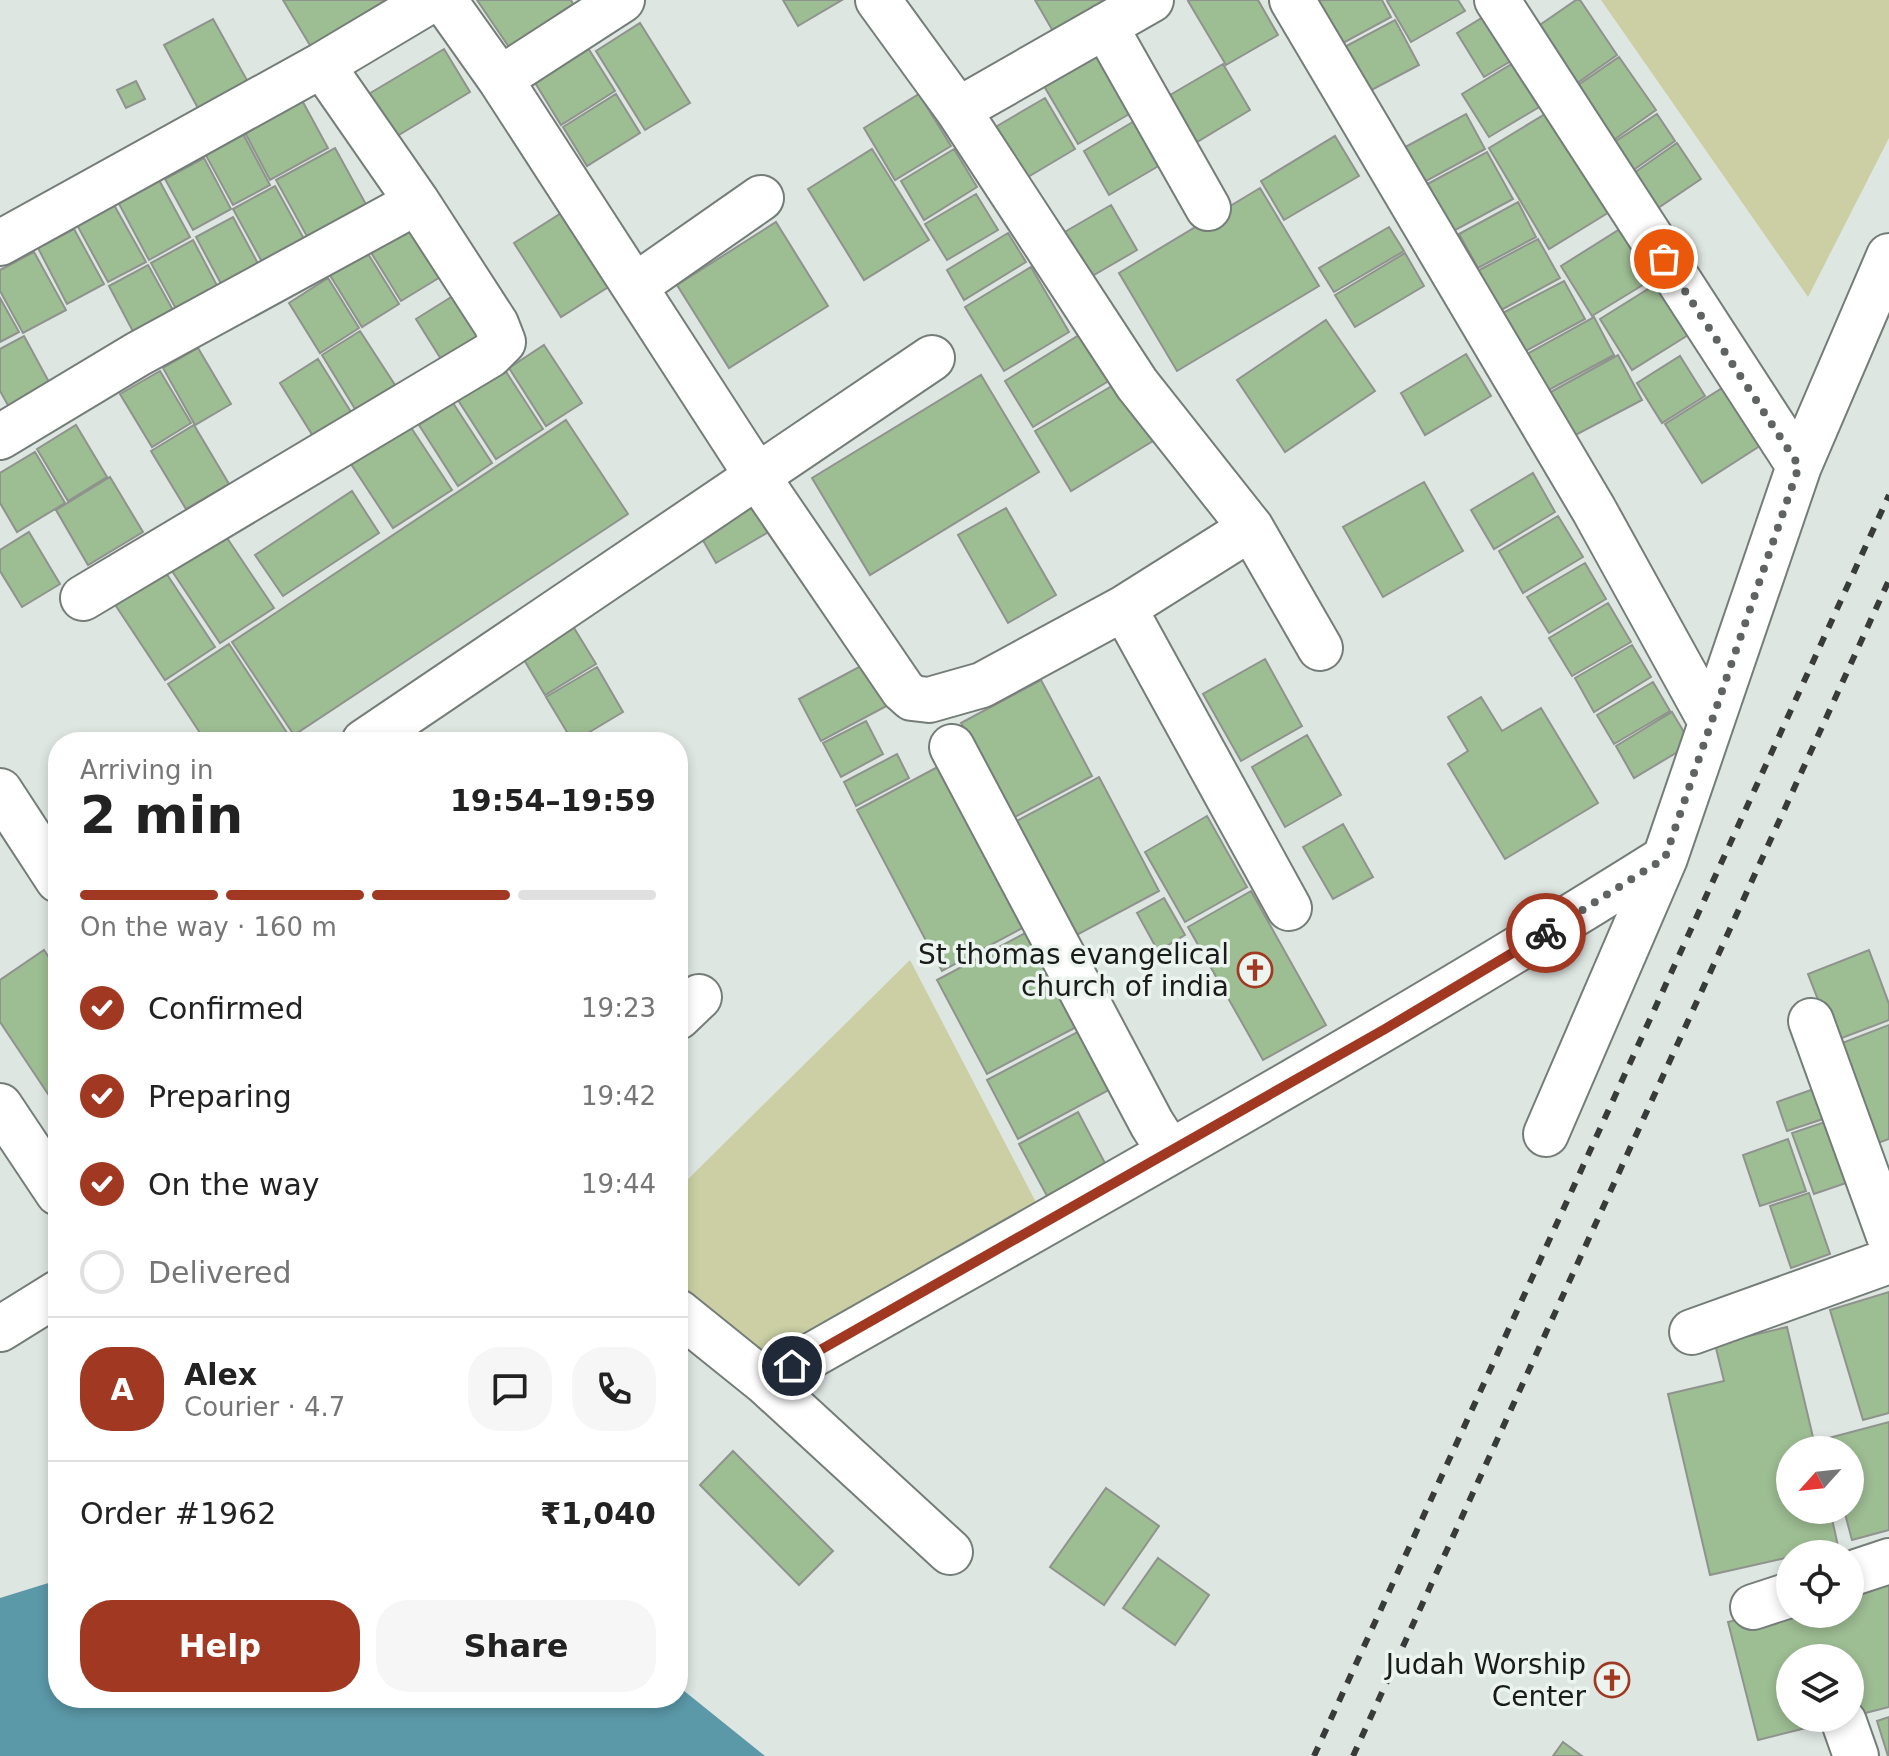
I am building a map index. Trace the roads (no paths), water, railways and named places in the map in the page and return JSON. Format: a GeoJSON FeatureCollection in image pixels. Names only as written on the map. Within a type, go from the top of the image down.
{"type":"FeatureCollection","features":[{"type":"Feature","properties":{"kind":"street"},"geometry":{"type":"LineString","coordinates":[[0,243],[322,65],[431,0]]}},
{"type":"Feature","properties":{"kind":"street"},"geometry":{"type":"LineString","coordinates":[[444,0],[500,79],[757,476],[903,690],[912,698],[929,700],[982,685],[1124,608],[1251,528]]}},
{"type":"Feature","properties":{"kind":"street"},"geometry":{"type":"LineString","coordinates":[[500,79],[622,0]]}},
{"type":"Feature","properties":{"kind":"street"},"geometry":{"type":"LineString","coordinates":[[878,0],[958,110],[1137,384],[1251,528],[1320,648]]}},
{"type":"Feature","properties":{"kind":"street"},"geometry":{"type":"LineString","coordinates":[[958,110],[1151,0]]}},
{"type":"Feature","properties":{"kind":"street"},"geometry":{"type":"LineString","coordinates":[[1292,0],[1594,510],[1711,722]]}},
{"type":"Feature","properties":{"kind":"street"},"geometry":{"type":"LineString","coordinates":[[1497,0],[1799,466]]}},
{"type":"Feature","properties":{"kind":"street"},"geometry":{"type":"LineString","coordinates":[[1105,26],[1208,208]]}},
{"type":"Feature","properties":{"kind":"street"},"geometry":{"type":"LineString","coordinates":[[83,598],[490,355],[503,342],[496,324],[417,202],[322,65]]}},
{"type":"Feature","properties":{"kind":"street"},"geometry":{"type":"LineString","coordinates":[[635,286],[761,198]]}},
{"type":"Feature","properties":{"kind":"street"},"geometry":{"type":"LineString","coordinates":[[0,437],[138,354],[417,202]]}},
{"type":"Feature","properties":{"kind":"street"},"geometry":{"type":"LineString","coordinates":[[1546,1134],[1665,858],[1799,466],[1889,256]]}},
{"type":"Feature","properties":{"kind":"street"},"geometry":{"type":"LineString","coordinates":[[379,732],[932,358]]}},
{"type":"Feature","properties":{"kind":"street"},"geometry":{"type":"LineString","coordinates":[[1124,608],[1289,908]]}},
{"type":"Feature","properties":{"kind":"street"},"geometry":{"type":"LineString","coordinates":[[952,747],[1152,1124],[1170,1152]]}},
{"type":"Feature","properties":{"kind":"street"},"geometry":{"type":"LineString","coordinates":[[0,791],[48,865]]}},
{"type":"Feature","properties":{"kind":"street"},"geometry":{"type":"LineString","coordinates":[[765,1382],[1451,990],[1665,858]]}},
{"type":"Feature","properties":{"kind":"street"},"geometry":{"type":"LineString","coordinates":[[1811,1021],[1889,1236]]}},
{"type":"Feature","properties":{"kind":"street"},"geometry":{"type":"LineString","coordinates":[[0,1106],[48,1178]]}},
{"type":"Feature","properties":{"kind":"street"},"geometry":{"type":"LineString","coordinates":[[1692,1332],[1889,1261]]}},
{"type":"Feature","properties":{"kind":"street"},"geometry":{"type":"LineString","coordinates":[[0,1329],[48,1299]]}},
{"type":"Feature","properties":{"kind":"street"},"geometry":{"type":"LineString","coordinates":[[688,1320],[765,1382],[950,1552]]}},
{"type":"Feature","properties":{"kind":"street"},"geometry":{"type":"LineString","coordinates":[[1864,1569],[1889,1561]]}},
{"type":"Feature","properties":{"kind":"water"},"geometry":{"type":"Polygon","coordinates":[[[48,1583],[48,1708],[688,1708],[688,1694],[765,1756],[0,1756],[0,1598],[48,1583]]]}},
{"type":"Feature","properties":{"kind":"railway"},"geometry":{"type":"LineString","coordinates":[[1314,1756],[1889,495]]}},
{"type":"Feature","properties":{"kind":"railway"},"geometry":{"type":"LineString","coordinates":[[1353,1756],[1889,580]]}},
{"type":"Feature","properties":{"kind":"place","name":"St thomas evangelical church of india"},"geometry":{"type":"Point","coordinates":[1255,970]}},
{"type":"Feature","properties":{"kind":"place","name":"Judah Worship Center"},"geometry":{"type":"Point","coordinates":[1612,1680]}}]}
